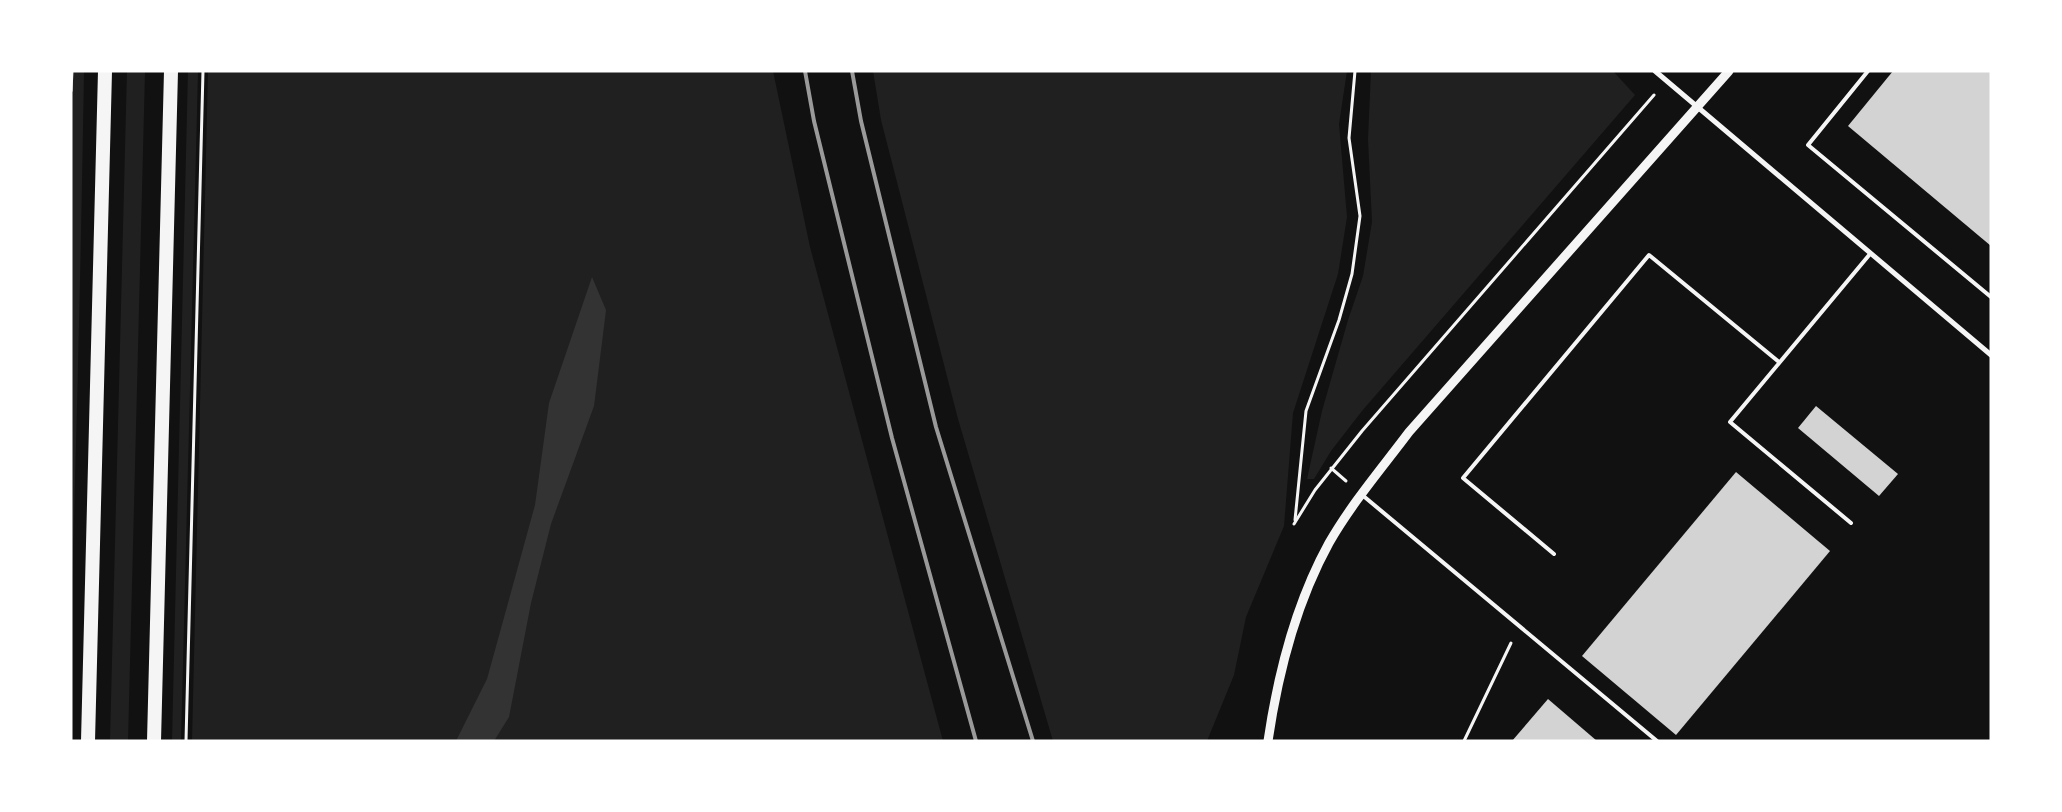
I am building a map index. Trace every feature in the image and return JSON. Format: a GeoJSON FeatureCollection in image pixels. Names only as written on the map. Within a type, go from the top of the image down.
{"type":"FeatureCollection","features":[{"type":"Feature","properties":{"kind":"highway"},"geometry":{"type":"LineString","coordinates":[[88,741],[105,71]]}},
{"type":"Feature","properties":{"kind":"highway"},"geometry":{"type":"LineString","coordinates":[[154,741],[171,71]]}},
{"type":"Feature","properties":{"kind":"street"},"geometry":{"type":"LineString","coordinates":[[1655,71],[1991,355]]}},
{"type":"Feature","properties":{"kind":"street"},"geometry":{"type":"LineString","coordinates":[[1268,741],[1272,712],[1288,643],[1307,591],[1329,543],[1361,494],[1409,432],[1729,71]]}},
{"type":"Feature","properties":{"kind":"lane"},"geometry":{"type":"LineString","coordinates":[[1868,71],[1808,145],[1991,297]]}},
{"type":"Feature","properties":{"kind":"lane"},"geometry":{"type":"LineString","coordinates":[[1554,554],[1463,478],[1650,254],[1779,362]]}},
{"type":"Feature","properties":{"kind":"lane"},"geometry":{"type":"LineString","coordinates":[[1850,523],[1730,422],[1870,254]]}},
{"type":"Feature","properties":{"kind":"lane"},"geometry":{"type":"LineString","coordinates":[[1361,494],[1657,741]]}},
{"type":"Feature","properties":{"kind":"path"},"geometry":{"type":"LineString","coordinates":[[71,91],[72,71]]}},
{"type":"Feature","properties":{"kind":"path"},"geometry":{"type":"LineString","coordinates":[[186,741],[203,71]]}},
{"type":"Feature","properties":{"kind":"path"},"geometry":{"type":"LineString","coordinates":[[1355,71],[1349,138],[1360,216],[1352,274],[1339,320],[1306,411],[1294,524],[1315,490],[1362,431],[1666,81]]}},
{"type":"Feature","properties":{"kind":"path"},"geometry":{"type":"LineString","coordinates":[[1464,741],[1520,627]]}},
{"type":"Feature","properties":{"kind":"shaded area"},"geometry":{"type":"Polygon","coordinates":[[[71,71],[84,71],[71,611],[71,71]]]}},
{"type":"Feature","properties":{"kind":"shaded area"},"geometry":{"type":"Polygon","coordinates":[[[127,71],[145,71],[128,741],[110,741],[127,71]]]}},
{"type":"Feature","properties":{"kind":"shaded area"},"geometry":{"type":"Polygon","coordinates":[[[188,71],[198,71],[181,741],[172,741],[188,71]]]}},
{"type":"Feature","properties":{"kind":"shaded area"},"geometry":{"type":"Polygon","coordinates":[[[208,71],[773,71],[810,247],[943,741],[192,741],[208,71]]]}},
{"type":"Feature","properties":{"kind":"shaded area"},"geometry":{"type":"Polygon","coordinates":[[[873,71],[1347,71],[1339,124],[1347,217],[1338,274],[1293,413],[1284,526],[1246,617],[1234,675],[1207,741],[1053,741],[958,419],[881,120],[873,71]]]}},
{"type":"Feature","properties":{"kind":"shaded area"},"geometry":{"type":"Polygon","coordinates":[[[1371,71],[1613,71],[1635,95],[1362,411],[1331,451],[1314,479],[1307,479],[1322,411],[1348,320],[1363,276],[1372,222],[1368,139],[1371,71]]]}},
{"type":"Feature","properties":{"kind":"shaded area"},"geometry":{"type":"Polygon","coordinates":[[[592,277],[606,310],[594,406],[551,524],[531,603],[509,717],[494,741],[456,741],[487,679],[535,505],[549,403],[592,277]]]}},
{"type":"Feature","properties":{"kind":"building"},"geometry":{"type":"Polygon","coordinates":[[[1893,71],[1991,71],[1991,246],[1848,126],[1893,71]]]}},
{"type":"Feature","properties":{"kind":"building"},"geometry":{"type":"Polygon","coordinates":[[[1816,406],[1898,474],[1879,496],[1798,428],[1816,406]]]}},
{"type":"Feature","properties":{"kind":"building"},"geometry":{"type":"Polygon","coordinates":[[[1736,472],[1830,551],[1676,735],[1582,656],[1736,472]]]}},
{"type":"Feature","properties":{"kind":"building"},"geometry":{"type":"Polygon","coordinates":[[[1548,699],[1597,741],[1512,741],[1548,699]]]}},
{"type":"Feature","properties":{"kind":"railway"},"geometry":{"type":"LineString","coordinates":[[805,71],[814,121],[892,438],[976,741]]}},
{"type":"Feature","properties":{"kind":"railway"},"geometry":{"type":"LineString","coordinates":[[852,71],[861,121],[936,427],[1033,741]]}}]}
